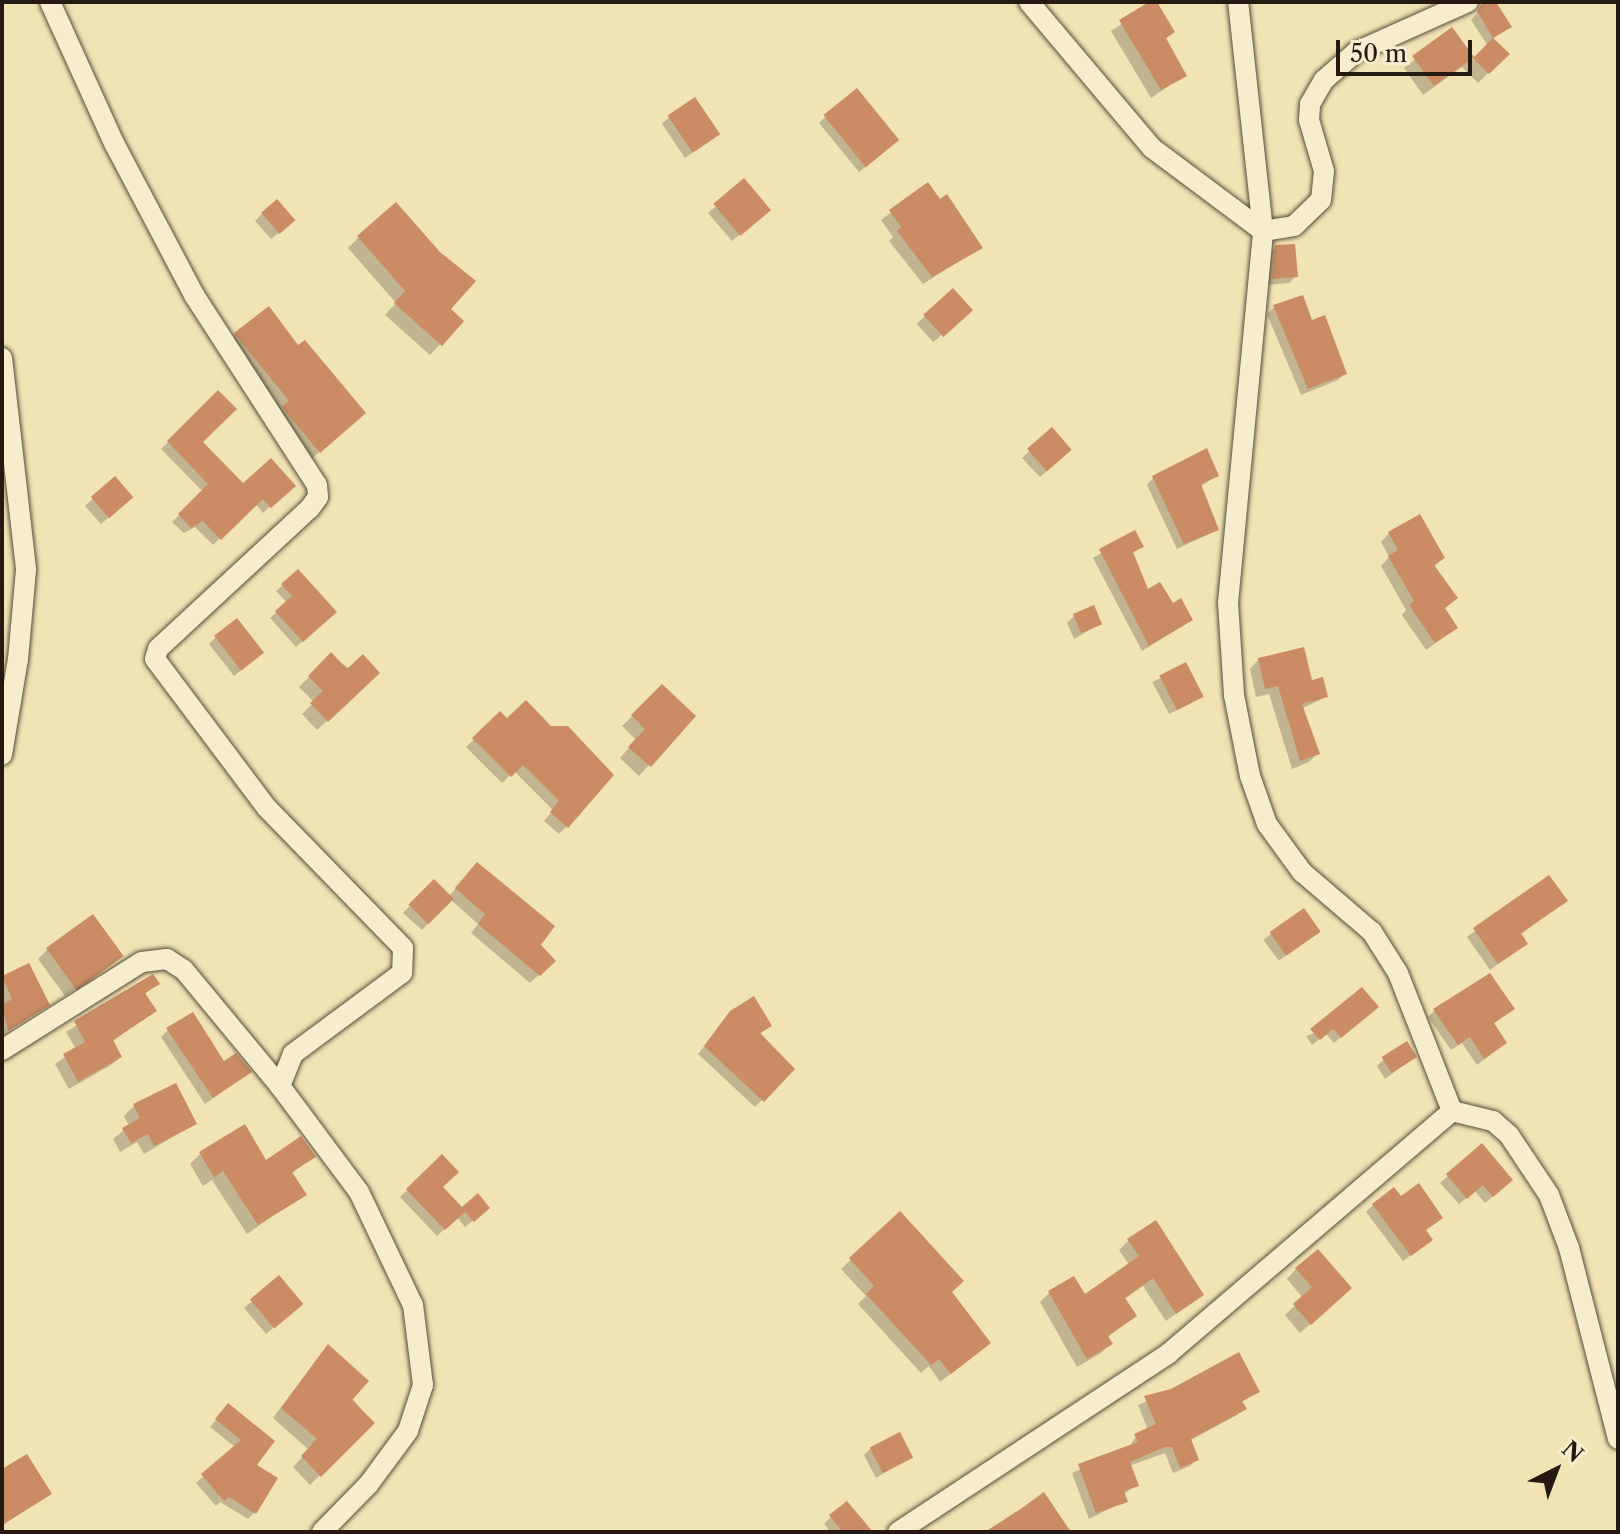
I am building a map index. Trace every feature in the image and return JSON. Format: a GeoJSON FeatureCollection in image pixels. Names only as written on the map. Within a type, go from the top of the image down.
{"type":"FeatureCollection","features":[{"type":"Feature","properties":{"kind":"street"},"geometry":{"type":"LineString","coordinates":[[50,2],[115,145],[194,295],[317,485],[318,497],[310,508],[158,649],[155,659],[267,808],[403,948],[402,973],[293,1054],[280,1086]]}},
{"type":"Feature","properties":{"kind":"street"},"geometry":{"type":"LineString","coordinates":[[1029,2],[1152,148],[1263,231],[1294,226],[1321,200],[1324,171],[1309,120],[1310,104],[1324,80],[1356,52],[1468,2]]}},
{"type":"Feature","properties":{"kind":"street"},"geometry":{"type":"LineString","coordinates":[[1238,2],[1263,231],[1228,603],[1234,695],[1250,776],[1282,849],[1372,932],[1398,973],[1452,1111]]}},
{"type":"Feature","properties":{"kind":"street"},"geometry":{"type":"LineString","coordinates":[[2,358],[26,570],[18,659],[2,755]]}},
{"type":"Feature","properties":{"kind":"street"},"geometry":{"type":"LineString","coordinates":[[2,1050],[158,956],[184,970],[280,1086],[359,1192],[413,1305],[424,1361],[418,1408],[408,1431],[368,1485],[322,1532]]}},
{"type":"Feature","properties":{"kind":"street"},"geometry":{"type":"LineString","coordinates":[[1452,1111],[1493,1121],[1509,1135],[1549,1195],[1569,1248],[1618,1439]]}},
{"type":"Feature","properties":{"kind":"street"},"geometry":{"type":"LineString","coordinates":[[898,1532],[1169,1353],[1452,1111]]}},
{"type":"Feature","properties":{"kind":"building"},"geometry":{"type":"Polygon","coordinates":[[[1149,2],[1157,2],[1175,32],[1166,38],[1187,76],[1161,90],[1119,20],[1149,2]]]}},
{"type":"Feature","properties":{"kind":"building"},"geometry":{"type":"Polygon","coordinates":[[[1483,2],[1496,2],[1512,27],[1493,38],[1477,11],[1483,2]]]}},
{"type":"Feature","properties":{"kind":"building"},"geometry":{"type":"Polygon","coordinates":[[[1452,27],[1474,57],[1493,38],[1510,54],[1489,74],[1473,58],[1434,86],[1412,56],[1452,27]]]}},
{"type":"Feature","properties":{"kind":"building"},"geometry":{"type":"Polygon","coordinates":[[[857,88],[899,140],[866,167],[824,115],[857,88]]]}},
{"type":"Feature","properties":{"kind":"building"},"geometry":{"type":"Polygon","coordinates":[[[695,97],[720,134],[693,153],[668,115],[695,97]]]}},
{"type":"Feature","properties":{"kind":"building"},"geometry":{"type":"Polygon","coordinates":[[[744,178],[771,210],[740,236],[713,204],[744,178]]]}},
{"type":"Feature","properties":{"kind":"building"},"geometry":{"type":"Polygon","coordinates":[[[928,182],[940,199],[947,194],[983,248],[932,277],[897,231],[901,227],[889,210],[928,182]]]}},
{"type":"Feature","properties":{"kind":"building"},"geometry":{"type":"Polygon","coordinates":[[[277,199],[295,220],[280,234],[261,213],[277,199]]]}},
{"type":"Feature","properties":{"kind":"building"},"geometry":{"type":"Polygon","coordinates":[[[396,202],[440,252],[476,281],[451,309],[464,321],[442,346],[394,303],[405,291],[357,236],[396,202]]]}},
{"type":"Feature","properties":{"kind":"building"},"geometry":{"type":"Polygon","coordinates":[[[1295,244],[1298,277],[1272,279],[1275,245],[1295,244]]]}},
{"type":"Feature","properties":{"kind":"building"},"geometry":{"type":"Polygon","coordinates":[[[953,288],[973,310],[943,337],[923,315],[953,288]]]}},
{"type":"Feature","properties":{"kind":"building"},"geometry":{"type":"Polygon","coordinates":[[[1303,295],[1312,320],[1325,315],[1347,374],[1308,389],[1273,305],[1303,295]]]}},
{"type":"Feature","properties":{"kind":"building"},"geometry":{"type":"Polygon","coordinates":[[[269,306],[298,345],[305,340],[366,413],[320,453],[282,407],[289,401],[234,333],[269,306]]]}},
{"type":"Feature","properties":{"kind":"building"},"geometry":{"type":"Polygon","coordinates":[[[218,390],[237,409],[203,442],[243,483],[271,458],[296,486],[271,508],[263,499],[221,540],[203,521],[191,528],[178,514],[208,484],[167,441],[218,390]]]}},
{"type":"Feature","properties":{"kind":"building"},"geometry":{"type":"Polygon","coordinates":[[[1052,427],[1072,450],[1047,471],[1027,449],[1052,427]]]}},
{"type":"Feature","properties":{"kind":"building"},"geometry":{"type":"Polygon","coordinates":[[[1207,448],[1219,476],[1201,484],[1219,530],[1184,544],[1152,476],[1207,448]]]}},
{"type":"Feature","properties":{"kind":"building"},"geometry":{"type":"Polygon","coordinates":[[[115,476],[133,497],[109,518],[91,497],[115,476]]]}},
{"type":"Feature","properties":{"kind":"building"},"geometry":{"type":"Polygon","coordinates":[[[1420,514],[1445,558],[1434,565],[1458,598],[1445,608],[1458,628],[1435,643],[1409,605],[1414,601],[1388,556],[1398,550],[1388,532],[1420,514]]]}},
{"type":"Feature","properties":{"kind":"building"},"geometry":{"type":"Polygon","coordinates":[[[1135,530],[1144,547],[1133,552],[1148,589],[1160,582],[1173,603],[1181,598],[1193,620],[1149,646],[1099,549],[1135,530]]]}},
{"type":"Feature","properties":{"kind":"building"},"geometry":{"type":"Polygon","coordinates":[[[298,569],[337,612],[303,642],[275,611],[292,596],[281,584],[298,569]]]}},
{"type":"Feature","properties":{"kind":"building"},"geometry":{"type":"Polygon","coordinates":[[[1094,605],[1102,624],[1081,633],[1073,614],[1094,605]]]}},
{"type":"Feature","properties":{"kind":"building"},"geometry":{"type":"Polygon","coordinates":[[[237,618],[264,653],[241,671],[214,636],[237,618]]]}},
{"type":"Feature","properties":{"kind":"building"},"geometry":{"type":"Polygon","coordinates":[[[1304,647],[1312,680],[1323,677],[1328,697],[1302,704],[1320,754],[1300,761],[1278,686],[1265,689],[1258,658],[1304,647]]]}},
{"type":"Feature","properties":{"kind":"building"},"geometry":{"type":"Polygon","coordinates":[[[331,652],[347,669],[363,654],[380,673],[328,722],[310,703],[323,691],[308,676],[331,652]]]}},
{"type":"Feature","properties":{"kind":"building"},"geometry":{"type":"Polygon","coordinates":[[[1186,662],[1204,697],[1177,710],[1159,676],[1186,662]]]}},
{"type":"Feature","properties":{"kind":"building"},"geometry":{"type":"Polygon","coordinates":[[[662,684],[696,716],[651,767],[628,747],[645,729],[631,715],[662,684]]]}},
{"type":"Feature","properties":{"kind":"building"},"geometry":{"type":"Polygon","coordinates":[[[526,700],[551,726],[568,726],[614,775],[568,828],[550,812],[559,801],[523,765],[511,777],[472,738],[500,711],[507,718],[526,700]]]}},
{"type":"Feature","properties":{"kind":"building"},"geometry":{"type":"Polygon","coordinates":[[[477,862],[555,926],[541,945],[556,961],[540,976],[478,924],[485,914],[455,888],[477,862]]]}},
{"type":"Feature","properties":{"kind":"building"},"geometry":{"type":"Polygon","coordinates":[[[1549,875],[1568,901],[1521,933],[1528,944],[1498,964],[1473,928],[1549,875]]]}},
{"type":"Feature","properties":{"kind":"building"},"geometry":{"type":"Polygon","coordinates":[[[434,879],[454,899],[428,924],[409,904],[434,879]]]}},
{"type":"Feature","properties":{"kind":"building"},"geometry":{"type":"Polygon","coordinates":[[[1304,908],[1321,932],[1286,956],[1270,932],[1304,908]]]}},
{"type":"Feature","properties":{"kind":"building"},"geometry":{"type":"Polygon","coordinates":[[[93,914],[124,956],[77,990],[46,948],[93,914]]]}},
{"type":"Feature","properties":{"kind":"building"},"geometry":{"type":"Polygon","coordinates":[[[29,963],[50,1005],[8,1031],[2,1005],[12,999],[2,976],[29,963]]]}},
{"type":"Feature","properties":{"kind":"building"},"geometry":{"type":"Polygon","coordinates":[[[1490,973],[1515,1009],[1494,1023],[1507,1043],[1484,1059],[1470,1037],[1458,1045],[1433,1009],[1490,973]]]}},
{"type":"Feature","properties":{"kind":"building"},"geometry":{"type":"Polygon","coordinates":[[[153,974],[160,984],[145,993],[157,1011],[113,1040],[122,1057],[78,1082],[63,1054],[85,1042],[74,1021],[153,974]]]}},
{"type":"Feature","properties":{"kind":"building"},"geometry":{"type":"Polygon","coordinates":[[[1362,987],[1379,1007],[1341,1038],[1333,1029],[1320,1040],[1310,1029],[1362,987]]]}},
{"type":"Feature","properties":{"kind":"building"},"geometry":{"type":"Polygon","coordinates":[[[754,996],[772,1026],[760,1033],[795,1069],[764,1102],[704,1046],[730,1011],[754,996]]]}},
{"type":"Feature","properties":{"kind":"building"},"geometry":{"type":"Polygon","coordinates":[[[193,1012],[224,1061],[236,1053],[252,1072],[213,1098],[166,1028],[193,1012]]]}},
{"type":"Feature","properties":{"kind":"building"},"geometry":{"type":"Polygon","coordinates":[[[1407,1041],[1417,1057],[1392,1073],[1382,1057],[1407,1041]]]}},
{"type":"Feature","properties":{"kind":"building"},"geometry":{"type":"Polygon","coordinates":[[[176,1083],[197,1124],[154,1146],[148,1134],[131,1143],[122,1128],[140,1118],[133,1104],[176,1083]]]}},
{"type":"Feature","properties":{"kind":"building"},"geometry":{"type":"Polygon","coordinates":[[[245,1124],[266,1160],[301,1136],[316,1157],[292,1172],[307,1195],[258,1225],[223,1171],[214,1177],[199,1152],[245,1124]]]}},
{"type":"Feature","properties":{"kind":"building"},"geometry":{"type":"Polygon","coordinates":[[[1482,1143],[1513,1180],[1493,1197],[1483,1185],[1467,1199],[1446,1174],[1482,1143]]]}},
{"type":"Feature","properties":{"kind":"building"},"geometry":{"type":"Polygon","coordinates":[[[442,1154],[459,1172],[443,1187],[462,1207],[478,1193],[490,1208],[474,1222],[465,1212],[445,1230],[406,1189],[442,1154]]]}},
{"type":"Feature","properties":{"kind":"building"},"geometry":{"type":"Polygon","coordinates":[[[1419,1183],[1443,1218],[1426,1230],[1433,1240],[1411,1256],[1372,1204],[1394,1187],[1401,1196],[1419,1183]]]}},
{"type":"Feature","properties":{"kind":"building"},"geometry":{"type":"Polygon","coordinates":[[[900,1211],[964,1281],[952,1292],[991,1343],[951,1374],[939,1359],[931,1365],[866,1294],[874,1286],[849,1258],[900,1211]]]}},
{"type":"Feature","properties":{"kind":"building"},"geometry":{"type":"Polygon","coordinates":[[[1156,1220],[1204,1295],[1176,1314],[1153,1278],[1125,1298],[1137,1316],[1108,1336],[1113,1344],[1087,1359],[1048,1291],[1074,1276],[1085,1294],[1139,1256],[1127,1239],[1156,1220]]]}},
{"type":"Feature","properties":{"kind":"building"},"geometry":{"type":"Polygon","coordinates":[[[1318,1249],[1352,1288],[1311,1325],[1293,1304],[1312,1287],[1295,1268],[1318,1249]]]}},
{"type":"Feature","properties":{"kind":"building"},"geometry":{"type":"Polygon","coordinates":[[[279,1275],[303,1304],[274,1329],[250,1299],[279,1275]]]}},
{"type":"Feature","properties":{"kind":"building"},"geometry":{"type":"Polygon","coordinates":[[[328,1344],[369,1381],[352,1400],[375,1423],[321,1477],[301,1456],[317,1439],[281,1408],[328,1344]]]}},
{"type":"Feature","properties":{"kind":"building"},"geometry":{"type":"Polygon","coordinates":[[[1239,1352],[1260,1392],[1242,1401],[1247,1409],[1191,1439],[1199,1460],[1180,1468],[1172,1447],[1165,1447],[1130,1462],[1139,1486],[1124,1491],[1128,1502],[1096,1513],[1078,1464],[1138,1442],[1134,1434],[1156,1424],[1144,1396],[1171,1389],[1239,1352]]]}},
{"type":"Feature","properties":{"kind":"building"},"geometry":{"type":"Polygon","coordinates":[[[228,1403],[275,1441],[257,1465],[278,1478],[256,1514],[229,1497],[224,1501],[201,1474],[241,1440],[215,1419],[228,1403]]]}},
{"type":"Feature","properties":{"kind":"building"},"geometry":{"type":"Polygon","coordinates":[[[900,1432],[913,1458],[883,1473],[870,1447],[900,1432]]]}},
{"type":"Feature","properties":{"kind":"building"},"geometry":{"type":"Polygon","coordinates":[[[27,1454],[52,1494],[2,1525],[2,1469],[27,1454]]]}},
{"type":"Feature","properties":{"kind":"building"},"geometry":{"type":"Polygon","coordinates":[[[1044,1492],[1071,1532],[985,1532],[1022,1508],[1044,1492]]]}},
{"type":"Feature","properties":{"kind":"building"},"geometry":{"type":"Polygon","coordinates":[[[847,1501],[873,1532],[843,1532],[829,1515],[847,1501]]]}}]}
